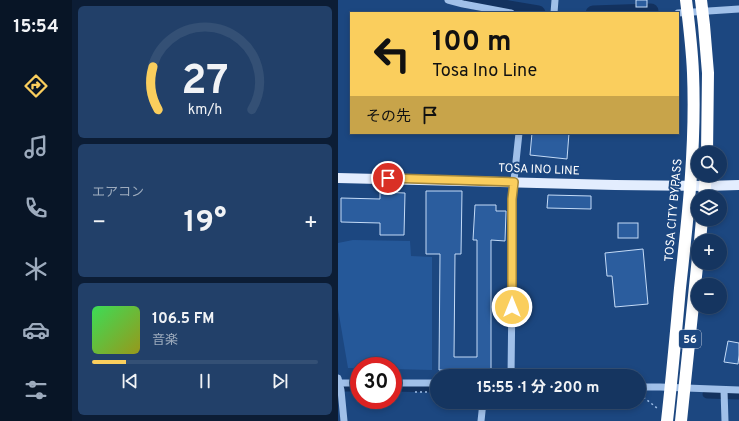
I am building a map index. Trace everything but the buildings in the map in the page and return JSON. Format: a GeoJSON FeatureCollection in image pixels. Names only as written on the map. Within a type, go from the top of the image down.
{"type":"FeatureCollection","features":[{"type":"Feature","properties":{"kind":"highway","name":"TOSA CITY BYPASS"},"geometry":{"type":"LineString","coordinates":[[667,421],[690,186],[693,130],[693,80],[690,26],[683,13],[686,0]]}},
{"type":"Feature","properties":{"kind":"highway"},"geometry":{"type":"LineString","coordinates":[[702,6],[708,73],[707,146]]}},
{"type":"Feature","properties":{"kind":"highway","name":"56"},"geometry":{"type":"LineString","coordinates":[[681,421],[697,270]]}},
{"type":"Feature","properties":{"kind":"main road","name":"TOSA INO LINE"},"geometry":{"type":"LineString","coordinates":[[338,178],[690,186],[739,185]]}},
{"type":"Feature","properties":{"kind":"street"},"geometry":{"type":"LineString","coordinates":[[448,0],[506,12]]}},
{"type":"Feature","properties":{"kind":"street"},"geometry":{"type":"LineString","coordinates":[[554,0],[554,12]]}},
{"type":"Feature","properties":{"kind":"street"},"geometry":{"type":"LineString","coordinates":[[683,13],[702,6],[739,10]]}},
{"type":"Feature","properties":{"kind":"street"},"geometry":{"type":"LineString","coordinates":[[511,369],[512,199],[519,134]]}},
{"type":"Feature","properties":{"kind":"street"},"geometry":{"type":"LineString","coordinates":[[344,421],[341,390],[338,381],[350,382]]}},
{"type":"Feature","properties":{"kind":"street"},"geometry":{"type":"LineString","coordinates":[[402,383],[430,383]]}},
{"type":"Feature","properties":{"kind":"street"},"geometry":{"type":"LineString","coordinates":[[646,387],[684,388],[724,394],[739,390]]}},
{"type":"Feature","properties":{"kind":"street"},"geometry":{"type":"LineString","coordinates":[[724,394],[725,421]]}},
{"type":"Feature","properties":{"kind":"street"},"geometry":{"type":"LineString","coordinates":[[481,421],[482,409]]}},
{"type":"Feature","properties":{"kind":"path"},"geometry":{"type":"LineString","coordinates":[[646,399],[657,408]]}},
{"type":"Feature","properties":{"kind":"shaded area"},"geometry":{"type":"Polygon","coordinates":[[[353,240],[410,241],[411,256],[432,257],[432,369],[402,369],[402,357],[350,357],[350,368],[348,368],[338,309],[338,243],[353,240]]]}},
{"type":"Feature","properties":{"kind":"waterway"},"geometry":{"type":"LineString","coordinates":[[463,0],[532,12]]}},
{"type":"Feature","properties":{"kind":"waterway"},"geometry":{"type":"LineString","coordinates":[[622,12],[651,11]]}},
{"type":"Feature","properties":{"kind":"waterway"},"geometry":{"type":"LineString","coordinates":[[338,387],[350,387]]}},
{"type":"Feature","properties":{"kind":"waterway"},"geometry":{"type":"LineString","coordinates":[[402,387],[430,388]]}},
{"type":"Feature","properties":{"kind":"waterway"},"geometry":{"type":"LineString","coordinates":[[707,394],[739,395]]}},
{"type":"Feature","properties":{"kind":"route"},"geometry":{"type":"LineString","coordinates":[[388,178],[514,182],[512,199],[512,307]]}}]}
